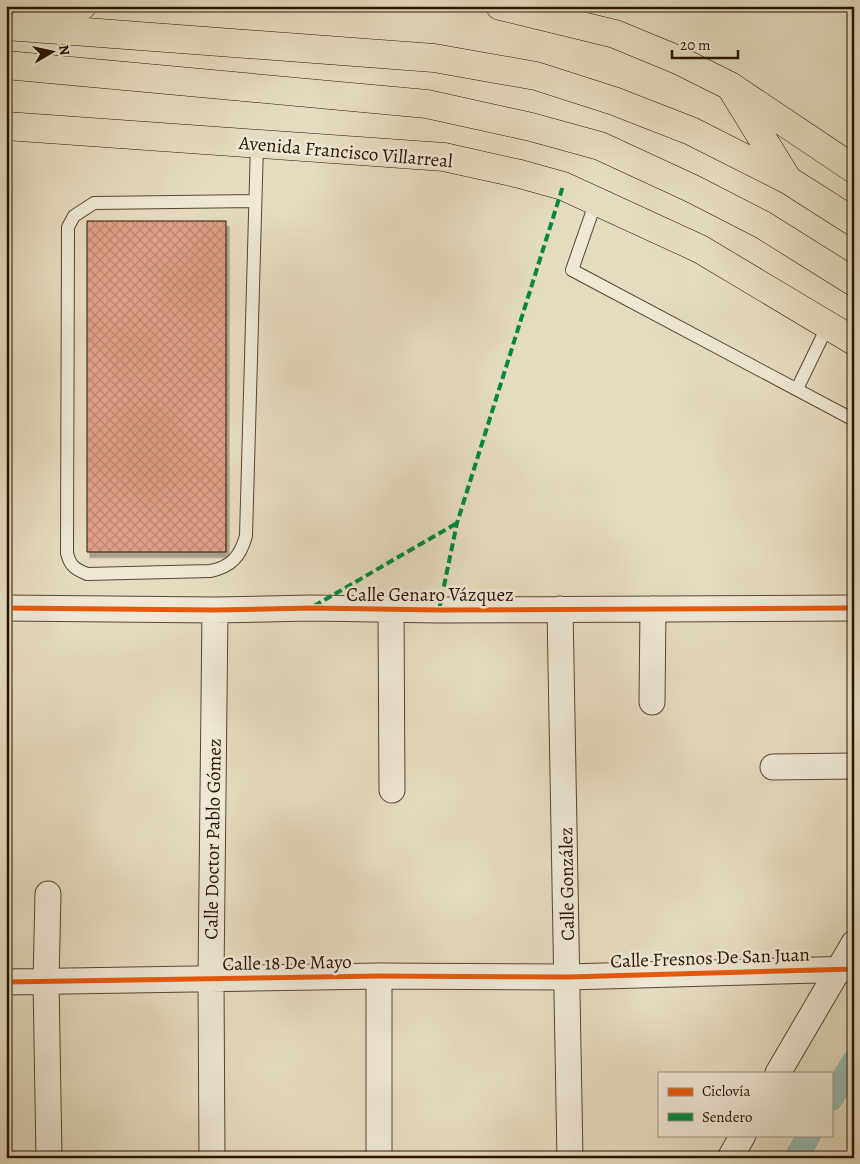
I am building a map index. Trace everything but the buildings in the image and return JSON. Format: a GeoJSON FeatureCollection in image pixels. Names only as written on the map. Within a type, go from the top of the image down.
{"type":"FeatureCollection","features":[{"type":"Feature","properties":{"kind":"main road"},"geometry":{"type":"LineString","coordinates":[[8,26],[82,6]]}},
{"type":"Feature","properties":{"kind":"main road"},"geometry":{"type":"LineString","coordinates":[[500,6],[615,34],[678,60],[730,86],[854,168]]}},
{"type":"Feature","properties":{"kind":"main road"},"geometry":{"type":"LineString","coordinates":[[8,26],[434,58],[536,76],[614,101],[691,131],[788,180],[854,222]]}},
{"type":"Feature","properties":{"kind":"main road"},"geometry":{"type":"LineString","coordinates":[[6,65],[427,104],[530,127],[600,146],[693,189],[763,225],[854,282]]}},
{"type":"Feature","properties":{"kind":"main road"},"geometry":{"type":"LineString","coordinates":[[730,86],[788,180]]}},
{"type":"Feature","properties":{"kind":"main road","name":"Avenida Francisco Villarreal"},"geometry":{"type":"LineString","coordinates":[[6,126],[444,157],[563,186],[700,249],[854,341]]}},
{"type":"Feature","properties":{"kind":"street","name":"Calle Genaro Vázquez"},"geometry":{"type":"LineString","coordinates":[[6,608],[216,610],[311,608],[391,610],[854,608]]}},
{"type":"Feature","properties":{"kind":"street"},"geometry":{"type":"LineString","coordinates":[[652,702],[653,608]]}},
{"type":"Feature","properties":{"kind":"street","name":"Calle González"},"geometry":{"type":"LineString","coordinates":[[560,609],[570,1158]]}},
{"type":"Feature","properties":{"kind":"street","name":"Calle Doctor Pablo Gómez"},"geometry":{"type":"LineString","coordinates":[[212,1158],[211,978],[216,610]]}},
{"type":"Feature","properties":{"kind":"street"},"geometry":{"type":"LineString","coordinates":[[391,610],[392,790]]}},
{"type":"Feature","properties":{"kind":"street"},"geometry":{"type":"LineString","coordinates":[[773,767],[854,766]]}},
{"type":"Feature","properties":{"kind":"street"},"geometry":{"type":"LineString","coordinates":[[48,894],[46,981],[49,1158]]}},
{"type":"Feature","properties":{"kind":"street"},"geometry":{"type":"LineString","coordinates":[[779,1072],[846,968],[854,943]]}},
{"type":"Feature","properties":{"kind":"street","name":"Calle Fresnos De San Juan"},"geometry":{"type":"LineString","coordinates":[[568,977],[846,968]]}},
{"type":"Feature","properties":{"kind":"street"},"geometry":{"type":"LineString","coordinates":[[379,976],[379,1158]]}},
{"type":"Feature","properties":{"kind":"street","name":"Calle 18 De Mayo"},"geometry":{"type":"LineString","coordinates":[[6,982],[379,976],[568,977]]}},
{"type":"Feature","properties":{"kind":"street"},"geometry":{"type":"LineString","coordinates":[[730,1158],[742,1136]]}},
{"type":"Feature","properties":{"kind":"lane"},"geometry":{"type":"LineString","coordinates":[[255,201],[94,203],[83,208],[74,216],[68,227],[67,554],[70,564],[78,570],[87,574],[210,571],[224,568],[236,559],[242,549],[246,536],[257,144]]}},
{"type":"Feature","properties":{"kind":"lane"},"geometry":{"type":"LineString","coordinates":[[596,202],[572,270],[854,420]]}},
{"type":"Feature","properties":{"kind":"lane"},"geometry":{"type":"LineString","coordinates":[[797,389],[828,325]]}},
{"type":"Feature","properties":{"kind":"waterway"},"geometry":{"type":"LineString","coordinates":[[832,1097],[854,1061]]}},
{"type":"Feature","properties":{"kind":"waterway"},"geometry":{"type":"LineString","coordinates":[[796,1158],[808,1136]]}},
{"type":"Feature","properties":{"kind":"marked path"},"geometry":{"type":"LineString","coordinates":[[439,610],[457,523],[563,186]]}},
{"type":"Feature","properties":{"kind":"marked path"},"geometry":{"type":"LineString","coordinates":[[314,606],[457,523]]}},
{"type":"Feature","properties":{"kind":"cycle path"},"geometry":{"type":"LineString","coordinates":[[6,608],[215,610],[311,608],[439,610],[854,608]]}},
{"type":"Feature","properties":{"kind":"cycle path"},"geometry":{"type":"LineString","coordinates":[[6,982],[379,976],[568,977],[854,969]]}}]}
